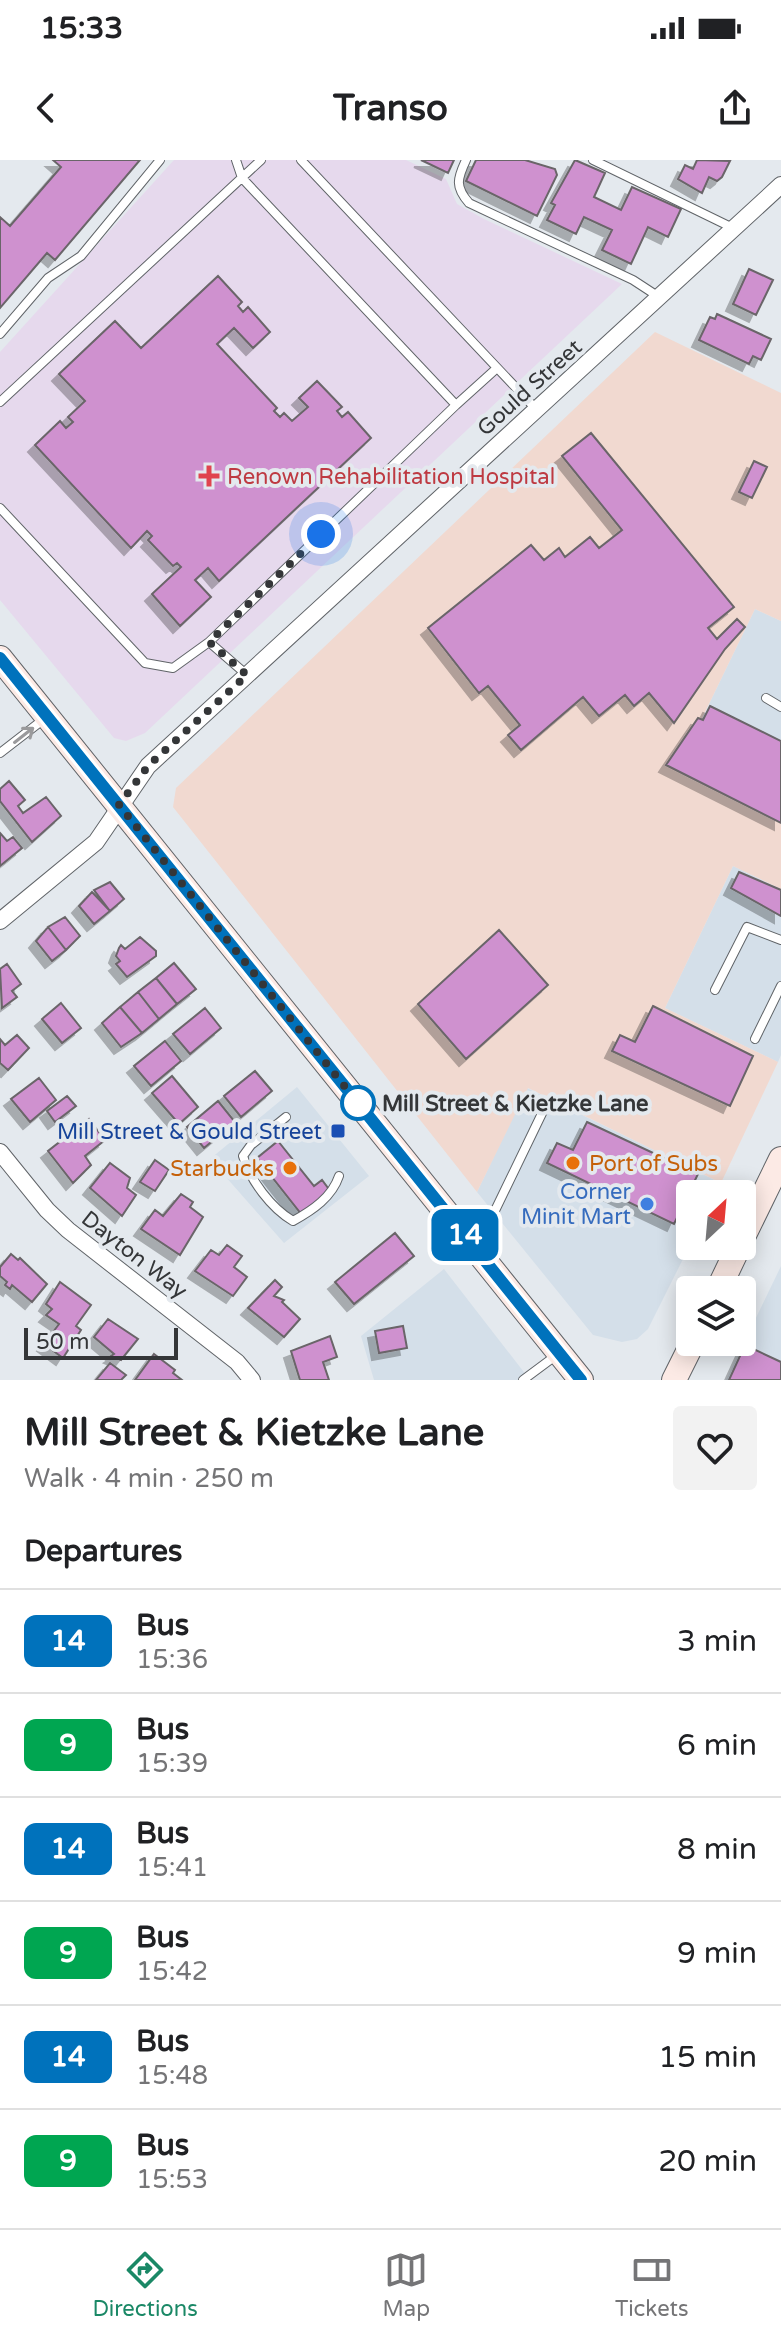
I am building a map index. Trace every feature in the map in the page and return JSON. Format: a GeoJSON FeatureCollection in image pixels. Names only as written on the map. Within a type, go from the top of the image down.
{"type":"FeatureCollection","features":[{"type":"Feature","properties":{"kind":"main road"},"geometry":{"type":"LineString","coordinates":[[0,658],[581,1380]]}},
{"type":"Feature","properties":{"kind":"main road"},"geometry":{"type":"LineString","coordinates":[[756,1210],[781,1159]]}},
{"type":"Feature","properties":{"kind":"main road"},"geometry":{"type":"LineString","coordinates":[[674,1380],[686,1356]]}},
{"type":"Feature","properties":{"kind":"street","name":"Gould Street"},"geometry":{"type":"LineString","coordinates":[[0,921],[96,842],[148,766],[781,185]]}},
{"type":"Feature","properties":{"kind":"street","name":"Dayton Way"},"geometry":{"type":"LineString","coordinates":[[0,1152],[47,1210],[68,1230],[237,1362],[252,1380]]}},
{"type":"Feature","properties":{"kind":"lane"},"geometry":{"type":"LineString","coordinates":[[0,334],[48,278],[81,256],[160,160]]}},
{"type":"Feature","properties":{"kind":"lane"},"geometry":{"type":"LineString","coordinates":[[236,160],[242,178],[456,405]]}},
{"type":"Feature","properties":{"kind":"lane"},"geometry":{"type":"LineString","coordinates":[[0,402],[261,160]]}},
{"type":"Feature","properties":{"kind":"lane"},"geometry":{"type":"LineString","coordinates":[[301,160],[536,410]]}},
{"type":"Feature","properties":{"kind":"lane"},"geometry":{"type":"LineString","coordinates":[[466,160],[457,179],[459,191],[469,203],[633,280],[659,297]]}},
{"type":"Feature","properties":{"kind":"lane"},"geometry":{"type":"LineString","coordinates":[[593,160],[734,229]]}},
{"type":"Feature","properties":{"kind":"lane"},"geometry":{"type":"LineString","coordinates":[[0,508],[145,663],[173,668],[209,642],[497,368]]}},
{"type":"Feature","properties":{"kind":"lane"},"geometry":{"type":"LineString","coordinates":[[209,642],[247,675]]}},
{"type":"Feature","properties":{"kind":"lane"},"geometry":{"type":"LineString","coordinates":[[766,698],[781,707]]}},
{"type":"Feature","properties":{"kind":"lane"},"geometry":{"type":"LineString","coordinates":[[0,753],[47,716]]}},
{"type":"Feature","properties":{"kind":"lane"},"geometry":{"type":"LineString","coordinates":[[715,990],[747,927],[781,940]]}},
{"type":"Feature","properties":{"kind":"lane"},"geometry":{"type":"LineString","coordinates":[[755,1039],[781,986]]}},
{"type":"Feature","properties":{"kind":"lane"},"geometry":{"type":"LineString","coordinates":[[489,1223],[547,1103]]}},
{"type":"Feature","properties":{"kind":"lane"},"geometry":{"type":"LineString","coordinates":[[286,1117],[251,1145],[243,1156],[248,1172],[283,1215],[293,1221],[309,1213],[334,1190],[339,1176]]}},
{"type":"Feature","properties":{"kind":"lane"},"geometry":{"type":"LineString","coordinates":[[523,1380],[559,1353]]}},
{"type":"Feature","properties":{"kind":"shaded area","name":"Renown Rehabilitation Hospital"},"geometry":{"type":"Polygon","coordinates":[[[174,160],[406,160],[446,179],[457,204],[622,284],[145,733],[126,741],[114,738],[0,600],[0,352],[174,160]]]}},
{"type":"Feature","properties":{"kind":"shaded area"},"geometry":{"type":"Polygon","coordinates":[[[655,332],[781,393],[781,621],[755,609],[678,768],[781,818],[781,889],[733,866],[665,1008],[778,1062],[722,1180],[715,1180],[528,1088],[477,1192],[173,807],[176,788],[655,332]]]}},
{"type":"Feature","properties":{"kind":"shaded area"},"geometry":{"type":"Polygon","coordinates":[[[755,609],[781,621],[781,818],[678,768],[755,609]]]}},
{"type":"Feature","properties":{"kind":"shaded area"},"geometry":{"type":"Polygon","coordinates":[[[733,866],[781,889],[781,1055],[778,1062],[665,1008],[733,866]]]}},
{"type":"Feature","properties":{"kind":"shaded area"},"geometry":{"type":"Polygon","coordinates":[[[297,1087],[369,1176],[284,1243],[210,1159],[297,1087]]]}},
{"type":"Feature","properties":{"kind":"shaded area"},"geometry":{"type":"Polygon","coordinates":[[[527,1088],[715,1180],[676,1180],[676,1260],[682,1260],[648,1329],[637,1339],[622,1342],[593,1335],[477,1192],[527,1088]]]}},
{"type":"Feature","properties":{"kind":"shaded area"},"geometry":{"type":"Polygon","coordinates":[[[781,1266],[781,1380],[726,1380],[738,1356],[756,1356],[756,1318],[781,1266]]]}},
{"type":"Feature","properties":{"kind":"shaded area"},"geometry":{"type":"Polygon","coordinates":[[[444,1269],[530,1380],[374,1380],[361,1336],[444,1269]]]}},
{"type":"Feature","properties":{"kind":"building"},"geometry":{"type":"Polygon","coordinates":[[[53,160],[140,160],[55,260],[47,253],[0,308],[0,217],[10,226],[61,167],[53,160]]]}},
{"type":"Feature","properties":{"kind":"building"},"geometry":{"type":"Polygon","coordinates":[[[421,160],[454,160],[448,173],[421,160]]]}},
{"type":"Feature","properties":{"kind":"building"},"geometry":{"type":"Polygon","coordinates":[[[476,160],[525,160],[555,169],[557,175],[537,216],[466,181],[476,160]]]}},
{"type":"Feature","properties":{"kind":"building"},"geometry":{"type":"Polygon","coordinates":[[[575,160],[605,173],[594,197],[621,210],[632,187],[681,209],[668,237],[648,227],[631,264],[602,250],[612,230],[584,217],[576,234],[547,220],[555,205],[551,203],[575,160]]]}},
{"type":"Feature","properties":{"kind":"building"},"geometry":{"type":"Polygon","coordinates":[[[697,160],[730,161],[717,181],[709,177],[702,193],[678,179],[685,165],[693,169],[697,160]]]}},
{"type":"Feature","properties":{"kind":"building"},"geometry":{"type":"Polygon","coordinates":[[[749,269],[773,280],[756,315],[733,304],[749,269]]]}},
{"type":"Feature","properties":{"kind":"building"},"geometry":{"type":"Polygon","coordinates":[[[218,276],[242,302],[238,306],[243,312],[248,307],[270,332],[253,348],[234,328],[217,344],[277,408],[274,411],[280,417],[284,413],[292,421],[308,407],[299,398],[317,381],[342,407],[337,411],[342,417],[348,412],[371,438],[219,581],[208,568],[195,580],[211,597],[180,626],[152,594],[181,567],[177,563],[173,566],[148,540],[152,536],[147,531],[131,548],[35,445],[60,421],[66,428],[73,422],[68,417],[85,401],[59,374],[115,321],[141,348],[218,276]]]}},
{"type":"Feature","properties":{"kind":"building"},"geometry":{"type":"Polygon","coordinates":[[[717,314],[771,339],[761,360],[753,356],[749,364],[699,340],[710,317],[715,319],[717,314]]]}},
{"type":"Feature","properties":{"kind":"building"},"geometry":{"type":"Polygon","coordinates":[[[591,433],[734,607],[708,628],[717,639],[737,619],[745,627],[725,649],[674,723],[649,693],[634,706],[625,695],[599,716],[583,697],[521,750],[508,735],[520,725],[488,686],[479,693],[428,628],[531,545],[544,560],[559,548],[565,557],[590,537],[599,548],[622,530],[562,456],[591,433]]]}},
{"type":"Feature","properties":{"kind":"building"},"geometry":{"type":"Polygon","coordinates":[[[754,461],[767,467],[752,498],[739,492],[754,461]]]}},
{"type":"Feature","properties":{"kind":"building"},"geometry":{"type":"Polygon","coordinates":[[[710,706],[781,741],[781,823],[666,765],[698,718],[703,720],[710,706]]]}},
{"type":"Feature","properties":{"kind":"building"},"geometry":{"type":"Polygon","coordinates":[[[9,781],[25,800],[18,806],[23,813],[46,797],[61,816],[32,842],[0,801],[0,789],[9,781]]]}},
{"type":"Feature","properties":{"kind":"building"},"geometry":{"type":"Polygon","coordinates":[[[0,833],[7,841],[13,837],[22,848],[0,866],[0,833]]]}},
{"type":"Feature","properties":{"kind":"building"},"geometry":{"type":"Polygon","coordinates":[[[739,872],[781,890],[781,916],[731,888],[739,872]]]}},
{"type":"Feature","properties":{"kind":"building"},"geometry":{"type":"Polygon","coordinates":[[[110,882],[124,899],[110,911],[94,890],[110,882]]]}},
{"type":"Feature","properties":{"kind":"building"},"geometry":{"type":"Polygon","coordinates":[[[92,892],[110,911],[94,924],[79,906],[92,892]]]}},
{"type":"Feature","properties":{"kind":"building"},"geometry":{"type":"Polygon","coordinates":[[[65,917],[80,936],[66,950],[48,927],[65,917]]]}},
{"type":"Feature","properties":{"kind":"building"},"geometry":{"type":"Polygon","coordinates":[[[48,927],[66,950],[52,961],[36,941],[48,927]]]}},
{"type":"Feature","properties":{"kind":"building"},"geometry":{"type":"Polygon","coordinates":[[[499,930],[548,985],[466,1059],[418,1004],[499,930]]]}},
{"type":"Feature","properties":{"kind":"building"},"geometry":{"type":"Polygon","coordinates":[[[140,937],[156,951],[156,956],[127,977],[116,964],[120,961],[116,956],[121,945],[125,949],[140,937]]]}},
{"type":"Feature","properties":{"kind":"building"},"geometry":{"type":"Polygon","coordinates":[[[174,963],[196,989],[177,1004],[156,978],[174,963]]]}},
{"type":"Feature","properties":{"kind":"building"},"geometry":{"type":"Polygon","coordinates":[[[7,964],[21,984],[12,991],[17,997],[2,1008],[0,969],[7,964]]]}},
{"type":"Feature","properties":{"kind":"building"},"geometry":{"type":"Polygon","coordinates":[[[156,978],[177,1004],[159,1019],[138,992],[156,978]]]}},
{"type":"Feature","properties":{"kind":"building"},"geometry":{"type":"Polygon","coordinates":[[[138,992],[159,1019],[142,1033],[120,1007],[138,992]]]}},
{"type":"Feature","properties":{"kind":"building"},"geometry":{"type":"Polygon","coordinates":[[[61,1003],[81,1028],[62,1043],[42,1019],[61,1003]]]}},
{"type":"Feature","properties":{"kind":"building"},"geometry":{"type":"Polygon","coordinates":[[[653,1006],[753,1056],[730,1106],[612,1051],[620,1035],[635,1042],[653,1006]]]}},
{"type":"Feature","properties":{"kind":"building"},"geometry":{"type":"Polygon","coordinates":[[[120,1007],[142,1033],[121,1047],[102,1023],[120,1007]]]}},
{"type":"Feature","properties":{"kind":"building"},"geometry":{"type":"Polygon","coordinates":[[[205,1008],[221,1028],[190,1054],[173,1034],[205,1008]]]}},
{"type":"Feature","properties":{"kind":"building"},"geometry":{"type":"Polygon","coordinates":[[[17,1035],[29,1048],[8,1070],[0,1063],[0,1039],[5,1045],[17,1035]]]}},
{"type":"Feature","properties":{"kind":"building"},"geometry":{"type":"Polygon","coordinates":[[[165,1041],[181,1061],[151,1086],[134,1066],[165,1041]]]}},
{"type":"Feature","properties":{"kind":"building"},"geometry":{"type":"Polygon","coordinates":[[[255,1071],[272,1091],[241,1117],[224,1096],[255,1071]]]}},
{"type":"Feature","properties":{"kind":"building"},"geometry":{"type":"Polygon","coordinates":[[[172,1076],[198,1107],[179,1124],[152,1093],[172,1076]]]}},
{"type":"Feature","properties":{"kind":"building"},"geometry":{"type":"Polygon","coordinates":[[[39,1078],[56,1100],[30,1122],[11,1099],[39,1078]]]}},
{"type":"Feature","properties":{"kind":"building"},"geometry":{"type":"Polygon","coordinates":[[[67,1096],[76,1106],[55,1122],[47,1111],[67,1096]]]}},
{"type":"Feature","properties":{"kind":"building"},"geometry":{"type":"Polygon","coordinates":[[[218,1101],[235,1122],[204,1148],[187,1127],[218,1101]]]}},
{"type":"Feature","properties":{"kind":"building"},"geometry":{"type":"Polygon","coordinates":[[[89,1119],[105,1140],[85,1156],[91,1165],[73,1183],[48,1151],[89,1119]]]}},
{"type":"Feature","properties":{"kind":"building"},"geometry":{"type":"Polygon","coordinates":[[[587,1122],[698,1174],[695,1180],[676,1180],[674,1224],[547,1163],[557,1143],[573,1150],[587,1122]]]}},
{"type":"Feature","properties":{"kind":"building"},"geometry":{"type":"Polygon","coordinates":[[[278,1141],[314,1186],[322,1180],[331,1192],[302,1215],[257,1158],[278,1141]]]}},
{"type":"Feature","properties":{"kind":"building"},"geometry":{"type":"Polygon","coordinates":[[[155,1160],[169,1170],[155,1191],[140,1182],[155,1160]]]}},
{"type":"Feature","properties":{"kind":"building"},"geometry":{"type":"Polygon","coordinates":[[[110,1163],[130,1178],[127,1188],[136,1195],[122,1216],[90,1188],[110,1163]]]}},
{"type":"Feature","properties":{"kind":"building"},"geometry":{"type":"Polygon","coordinates":[[[181,1194],[193,1202],[190,1207],[203,1217],[180,1255],[141,1229],[155,1210],[163,1216],[181,1194]]]}},
{"type":"Feature","properties":{"kind":"building"},"geometry":{"type":"Polygon","coordinates":[[[395,1233],[414,1256],[354,1304],[335,1282],[395,1233]]]}},
{"type":"Feature","properties":{"kind":"building"},"geometry":{"type":"Polygon","coordinates":[[[227,1245],[242,1256],[234,1267],[247,1277],[233,1296],[195,1271],[211,1250],[219,1255],[227,1245]]]}},
{"type":"Feature","properties":{"kind":"building"},"geometry":{"type":"Polygon","coordinates":[[[11,1254],[18,1260],[20,1258],[47,1284],[32,1302],[12,1285],[10,1289],[5,1285],[7,1282],[0,1276],[0,1267],[11,1254]]]}},
{"type":"Feature","properties":{"kind":"building"},"geometry":{"type":"Polygon","coordinates":[[[275,1280],[282,1287],[274,1296],[284,1300],[282,1302],[300,1319],[284,1337],[248,1308],[275,1280]]]}},
{"type":"Feature","properties":{"kind":"building"},"geometry":{"type":"Polygon","coordinates":[[[60,1282],[91,1305],[76,1326],[81,1330],[63,1358],[44,1344],[59,1324],[46,1315],[52,1309],[46,1304],[60,1282]]]}},
{"type":"Feature","properties":{"kind":"building"},"geometry":{"type":"Polygon","coordinates":[[[108,1319],[138,1339],[121,1360],[111,1356],[114,1354],[94,1337],[108,1319]]]}},
{"type":"Feature","properties":{"kind":"building"},"geometry":{"type":"Polygon","coordinates":[[[403,1326],[407,1348],[379,1353],[375,1331],[403,1326]]]}},
{"type":"Feature","properties":{"kind":"building"},"geometry":{"type":"Polygon","coordinates":[[[330,1336],[337,1357],[323,1362],[329,1380],[300,1380],[291,1351],[330,1336]]]}},
{"type":"Feature","properties":{"kind":"building"},"geometry":{"type":"Polygon","coordinates":[[[756,1350],[781,1362],[781,1380],[729,1380],[740,1356],[756,1356],[756,1350]]]}},
{"type":"Feature","properties":{"kind":"building"},"geometry":{"type":"Polygon","coordinates":[[[154,1354],[175,1370],[173,1373],[182,1380],[135,1380],[154,1354]]]}},
{"type":"Feature","properties":{"kind":"building"},"geometry":{"type":"Polygon","coordinates":[[[110,1363],[126,1375],[121,1380],[96,1380],[110,1363]]]}},
{"type":"Feature","properties":{"kind":"bus line","name":"14"},"geometry":{"type":"LineString","coordinates":[[0,658],[581,1380]]}},
{"type":"Feature","properties":{"kind":"place","name":"Renown Rehabilitation Hospital"},"geometry":{"type":"Point","coordinates":[209,476]}},
{"type":"Feature","properties":{"kind":"place","name":"Mill Street & Kietzke Lane"},"geometry":{"type":"Point","coordinates":[358,1103]}},
{"type":"Feature","properties":{"kind":"place","name":"Mill Street & Gould Street"},"geometry":{"type":"Point","coordinates":[338,1131]}},
{"type":"Feature","properties":{"kind":"place","name":"Port of Subs"},"geometry":{"type":"Point","coordinates":[573,1163]}},
{"type":"Feature","properties":{"kind":"place","name":"Starbucks"},"geometry":{"type":"Point","coordinates":[290,1168]}},
{"type":"Feature","properties":{"kind":"place","name":"Corner Minit Mart"},"geometry":{"type":"Point","coordinates":[647,1204]}},
{"type":"Feature","properties":{"kind":"route"},"geometry":{"type":"LineString","coordinates":[[321,534],[209,642],[247,675],[148,766],[119,805],[358,1103]]}}]}
